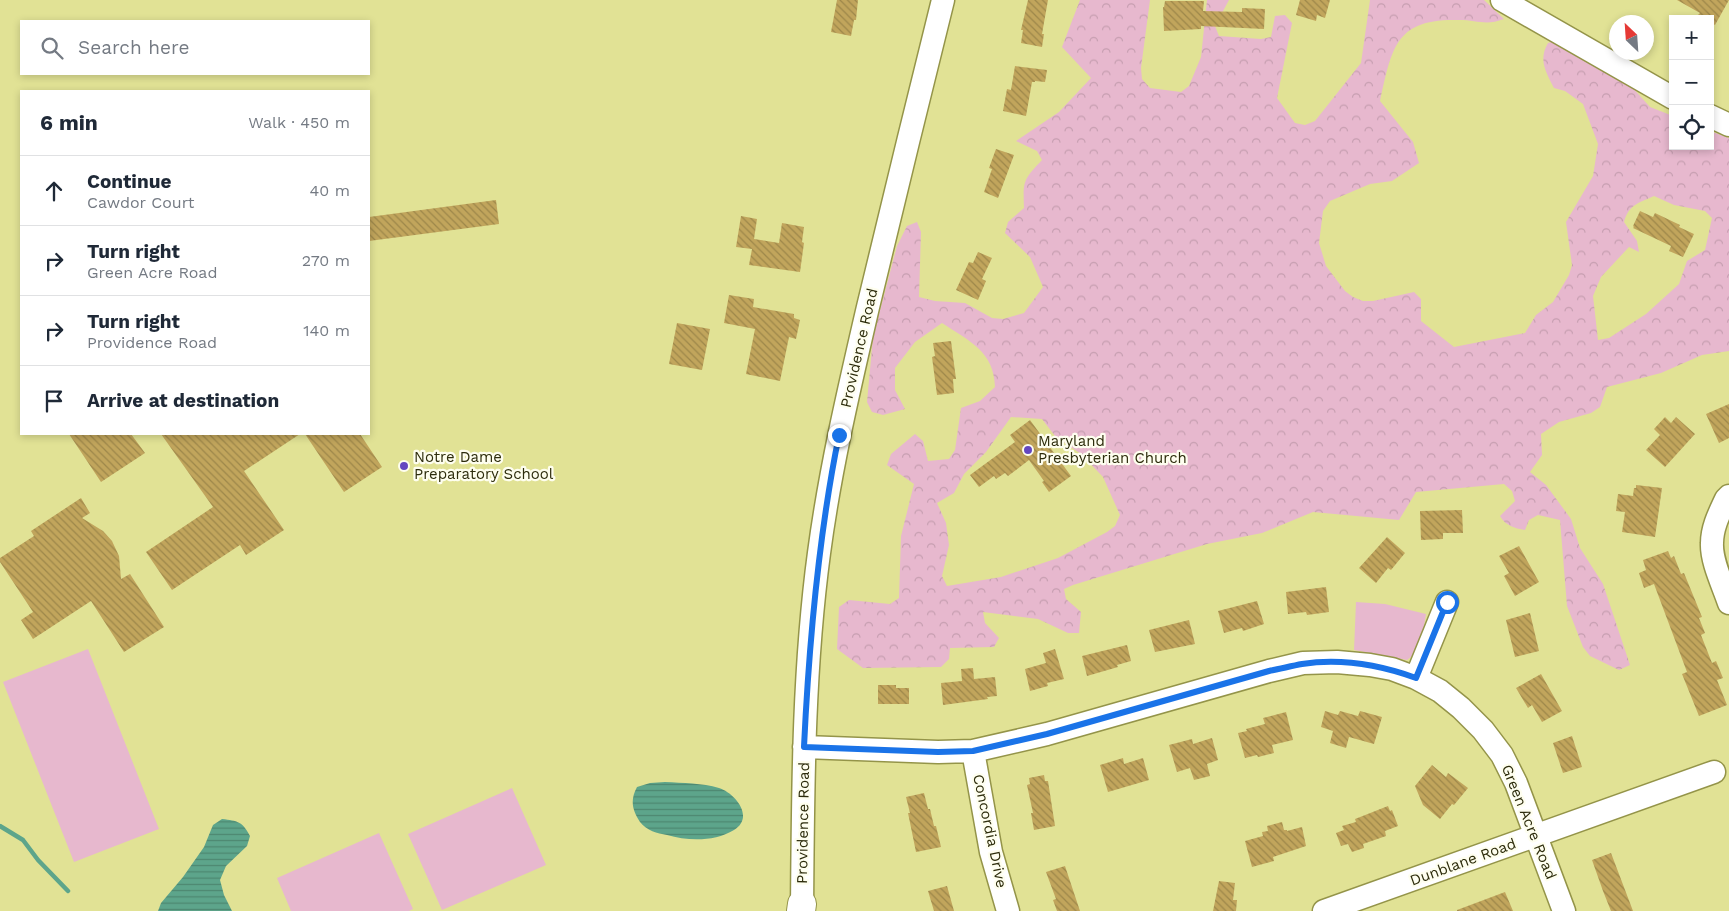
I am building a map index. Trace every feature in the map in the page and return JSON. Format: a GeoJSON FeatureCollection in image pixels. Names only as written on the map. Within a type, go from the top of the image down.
{"type":"FeatureCollection","features":[{"type":"Feature","properties":{"kind":"street","name":"Providence Road"},"geometry":{"type":"LineString","coordinates":[[802,909],[804,747],[814,593],[823,520],[835,455],[891,210],[944,0]]}},
{"type":"Feature","properties":{"kind":"street"},"geometry":{"type":"LineString","coordinates":[[1502,0],[1669,96]]}},
{"type":"Feature","properties":{"kind":"street"},"geometry":{"type":"LineString","coordinates":[[1714,118],[1729,125]]}},
{"type":"Feature","properties":{"kind":"street"},"geometry":{"type":"LineString","coordinates":[[1729,496],[1716,520],[1712,543],[1717,569],[1729,603]]}},
{"type":"Feature","properties":{"kind":"street"},"geometry":{"type":"LineString","coordinates":[[1416,678],[1447,602]]}},
{"type":"Feature","properties":{"kind":"street","name":"Green Acre Road"},"geometry":{"type":"LineString","coordinates":[[804,747],[938,752],[973,751],[1047,734],[1269,671],[1304,664],[1337,662],[1370,664],[1392,669],[1416,678],[1440,691],[1461,708],[1483,730],[1502,755],[1516,783],[1564,911]]}},
{"type":"Feature","properties":{"kind":"street","name":"Concordia Drive"},"geometry":{"type":"LineString","coordinates":[[973,751],[991,852],[1008,911]]}},
{"type":"Feature","properties":{"kind":"street","name":"Dunblane Road"},"geometry":{"type":"LineString","coordinates":[[1324,911],[1714,772]]}},
{"type":"Feature","properties":{"kind":"green space"},"geometry":{"type":"Polygon","coordinates":[[[1080,0],[1150,0],[1141,68],[1142,79],[1150,88],[1181,92],[1189,86],[1201,57],[1207,0],[1229,0],[1215,26],[1219,36],[1261,39],[1271,37],[1275,16],[1285,15],[1292,23],[1277,98],[1295,123],[1305,125],[1315,121],[1361,63],[1370,0],[1484,0],[1504,19],[1487,22],[1438,21],[1421,24],[1409,31],[1400,40],[1388,66],[1380,101],[1413,142],[1419,163],[1392,181],[1370,184],[1330,201],[1323,211],[1319,243],[1326,266],[1345,291],[1363,301],[1373,301],[1414,292],[1421,299],[1421,321],[1454,347],[1525,333],[1536,315],[1553,302],[1569,275],[1572,265],[1566,222],[1593,176],[1598,144],[1583,104],[1565,91],[1554,88],[1548,77],[1543,60],[1548,43],[1559,40],[1622,76],[1650,107],[1669,114],[1669,150],[1714,150],[1714,132],[1729,138],[1729,351],[1702,355],[1661,373],[1607,387],[1600,407],[1591,413],[1559,422],[1541,434],[1542,455],[1530,472],[1546,485],[1571,519],[1580,548],[1603,584],[1630,665],[1619,670],[1590,656],[1583,647],[1567,606],[1560,520],[1538,515],[1529,520],[1525,530],[1508,524],[1500,516],[1515,501],[1512,491],[1504,484],[1416,492],[1399,520],[1313,512],[1262,533],[1207,544],[1073,585],[1064,589],[1066,599],[1081,612],[1079,633],[1068,633],[1038,619],[983,612],[985,623],[999,638],[994,647],[950,648],[949,659],[941,667],[863,668],[837,649],[839,607],[849,600],[890,604],[899,598],[901,536],[914,484],[887,465],[891,454],[915,434],[923,441],[928,461],[949,459],[955,450],[961,408],[980,401],[995,387],[994,375],[985,356],[978,348],[942,323],[915,342],[895,368],[895,390],[905,409],[883,415],[872,412],[867,402],[873,337],[897,246],[907,226],[917,222],[921,232],[919,297],[935,301],[965,303],[992,318],[1003,319],[1024,313],[1043,287],[1030,257],[1005,233],[1008,222],[1024,208],[1024,186],[1031,172],[1042,160],[1037,151],[1016,141],[1059,112],[1091,78],[1062,47],[1080,0]],[[1654,196],[1632,208],[1626,216],[1624,222],[1637,241],[1639,252],[1629,247],[1601,277],[1593,296],[1598,340],[1609,338],[1646,314],[1679,284],[1687,261],[1705,250],[1712,218],[1705,211],[1674,205],[1654,196]],[[1011,417],[986,452],[964,474],[954,493],[937,503],[946,523],[949,545],[942,576],[947,586],[1001,577],[1058,558],[1115,526],[1120,515],[1103,477],[1081,454],[1055,436],[1042,419],[1011,417]]]}},
{"type":"Feature","properties":{"kind":"green space"},"geometry":{"type":"Polygon","coordinates":[[[1356,602],[1385,604],[1426,614],[1420,650],[1407,660],[1354,650],[1356,602]]]}},
{"type":"Feature","properties":{"kind":"green space"},"geometry":{"type":"Polygon","coordinates":[[[88,649],[159,829],[74,862],[3,682],[88,649]]]}},
{"type":"Feature","properties":{"kind":"green space"},"geometry":{"type":"Polygon","coordinates":[[[512,788],[546,865],[442,910],[408,834],[512,788]]]}},
{"type":"Feature","properties":{"kind":"green space"},"geometry":{"type":"Polygon","coordinates":[[[379,833],[413,909],[409,911],[291,911],[277,878],[379,833]]]}},
{"type":"Feature","properties":{"kind":"shaded area"},"geometry":{"type":"Polygon","coordinates":[[[665,782],[706,785],[725,791],[736,800],[743,812],[743,819],[740,825],[734,830],[718,837],[701,839],[675,837],[649,830],[640,822],[635,813],[633,801],[635,792],[637,787],[650,783],[665,782]]]}},
{"type":"Feature","properties":{"kind":"shaded area"},"geometry":{"type":"Polygon","coordinates":[[[222,819],[239,823],[250,836],[247,846],[226,866],[220,880],[224,895],[232,911],[158,911],[161,903],[183,877],[204,847],[213,825],[222,819]]]}},
{"type":"Feature","properties":{"kind":"building"},"geometry":{"type":"Polygon","coordinates":[[[837,0],[858,0],[856,20],[854,20],[851,36],[831,32],[837,0]]]}},
{"type":"Feature","properties":{"kind":"building"},"geometry":{"type":"Polygon","coordinates":[[[1028,0],[1048,0],[1042,34],[1044,34],[1042,47],[1021,43],[1023,30],[1021,30],[1028,0]]]}},
{"type":"Feature","properties":{"kind":"building"},"geometry":{"type":"Polygon","coordinates":[[[1300,0],[1330,0],[1325,18],[1317,15],[1316,21],[1296,15],[1300,0]]]}},
{"type":"Feature","properties":{"kind":"building"},"geometry":{"type":"Polygon","coordinates":[[[1677,0],[1729,0],[1715,25],[1714,15],[1698,15],[1700,13],[1677,0]]]}},
{"type":"Feature","properties":{"kind":"building"},"geometry":{"type":"Polygon","coordinates":[[[1165,1],[1204,1],[1203,11],[1242,12],[1242,8],[1265,9],[1264,29],[1201,26],[1201,29],[1164,31],[1163,7],[1165,1]]]}},
{"type":"Feature","properties":{"kind":"building"},"geometry":{"type":"Polygon","coordinates":[[[1015,66],[1047,70],[1045,82],[1032,82],[1026,116],[1003,111],[1007,89],[1011,90],[1015,66]]]}},
{"type":"Feature","properties":{"kind":"building"},"geometry":{"type":"Polygon","coordinates":[[[996,149],[1014,155],[998,198],[984,192],[992,169],[989,168],[996,149]]]}},
{"type":"Feature","properties":{"kind":"building"},"geometry":{"type":"Polygon","coordinates":[[[496,200],[499,224],[370,241],[370,217],[496,200]]]}},
{"type":"Feature","properties":{"kind":"building"},"geometry":{"type":"Polygon","coordinates":[[[1640,211],[1653,217],[1655,213],[1694,234],[1683,257],[1669,251],[1671,246],[1633,228],[1640,211]]]}},
{"type":"Feature","properties":{"kind":"building"},"geometry":{"type":"Polygon","coordinates":[[[741,216],[757,219],[754,239],[779,243],[782,223],[804,227],[800,272],[749,265],[752,249],[736,247],[741,216]]]}},
{"type":"Feature","properties":{"kind":"building"},"geometry":{"type":"Polygon","coordinates":[[[978,252],[992,258],[982,279],[986,281],[978,300],[956,290],[969,262],[973,263],[978,252]]]}},
{"type":"Feature","properties":{"kind":"building"},"geometry":{"type":"Polygon","coordinates":[[[729,295],[754,299],[753,307],[794,314],[794,318],[800,320],[796,339],[789,337],[780,381],[746,374],[755,329],[724,323],[729,295]]]}},
{"type":"Feature","properties":{"kind":"building"},"geometry":{"type":"Polygon","coordinates":[[[677,323],[710,329],[702,370],[669,364],[677,323]]]}},
{"type":"Feature","properties":{"kind":"building"},"geometry":{"type":"Polygon","coordinates":[[[951,341],[956,379],[953,379],[954,393],[937,395],[932,357],[935,356],[933,343],[951,341]]]}},
{"type":"Feature","properties":{"kind":"building"},"geometry":{"type":"Polygon","coordinates":[[[1729,404],[1729,438],[1719,443],[1706,414],[1729,404]]]}},
{"type":"Feature","properties":{"kind":"building"},"geometry":{"type":"Polygon","coordinates":[[[1665,417],[1671,423],[1676,417],[1695,434],[1665,467],[1646,450],[1660,435],[1654,429],[1665,417]]]}},
{"type":"Feature","properties":{"kind":"building","name":"Maryland Presbyterian Church"},"geometry":{"type":"Polygon","coordinates":[[[1030,420],[1071,476],[1049,492],[1042,482],[1044,481],[1029,460],[1008,476],[1005,473],[996,479],[994,476],[979,487],[970,475],[1015,442],[1010,435],[1030,420]]]}},
{"type":"Feature","properties":{"kind":"building"},"geometry":{"type":"Polygon","coordinates":[[[70,435],[132,435],[145,453],[101,482],[70,435]]]}},
{"type":"Feature","properties":{"kind":"building"},"geometry":{"type":"Polygon","coordinates":[[[162,435],[298,435],[244,471],[284,530],[246,555],[240,545],[172,590],[146,552],[213,507],[162,435]]]}},
{"type":"Feature","properties":{"kind":"building"},"geometry":{"type":"Polygon","coordinates":[[[306,435],[361,435],[382,467],[344,492],[306,435]]]}},
{"type":"Feature","properties":{"kind":"building"},"geometry":{"type":"Polygon","coordinates":[[[1636,485],[1662,488],[1655,537],[1622,532],[1625,512],[1616,511],[1618,494],[1633,496],[1636,485]]]}},
{"type":"Feature","properties":{"kind":"building"},"geometry":{"type":"Polygon","coordinates":[[[81,498],[90,513],[82,518],[103,531],[112,541],[119,556],[121,579],[130,574],[164,627],[124,652],[91,601],[33,639],[21,620],[33,612],[0,562],[0,558],[34,536],[31,531],[81,498]]]}},
{"type":"Feature","properties":{"kind":"building"},"geometry":{"type":"Polygon","coordinates":[[[1462,510],[1463,533],[1443,533],[1443,539],[1421,540],[1420,511],[1462,510]]]}},
{"type":"Feature","properties":{"kind":"building"},"geometry":{"type":"Polygon","coordinates":[[[1387,537],[1405,553],[1391,570],[1388,568],[1376,583],[1359,568],[1387,537]]]}},
{"type":"Feature","properties":{"kind":"building"},"geometry":{"type":"Polygon","coordinates":[[[1519,546],[1539,582],[1515,596],[1504,576],[1509,573],[1499,556],[1519,546]]]}},
{"type":"Feature","properties":{"kind":"building"},"geometry":{"type":"Polygon","coordinates":[[[1668,551],[1671,558],[1674,556],[1681,574],[1684,573],[1702,617],[1699,618],[1705,633],[1701,635],[1712,663],[1716,661],[1723,678],[1717,680],[1727,705],[1699,716],[1682,674],[1687,672],[1654,584],[1644,588],[1639,573],[1646,570],[1643,560],[1668,551]]]}},
{"type":"Feature","properties":{"kind":"building"},"geometry":{"type":"Polygon","coordinates":[[[1326,587],[1329,612],[1307,615],[1306,612],[1288,614],[1286,592],[1326,587]]]}},
{"type":"Feature","properties":{"kind":"building"},"geometry":{"type":"Polygon","coordinates":[[[1257,601],[1264,624],[1243,631],[1242,628],[1224,633],[1218,611],[1257,601]]]}},
{"type":"Feature","properties":{"kind":"building"},"geometry":{"type":"Polygon","coordinates":[[[1530,613],[1539,651],[1515,657],[1506,620],[1530,613]]]}},
{"type":"Feature","properties":{"kind":"building"},"geometry":{"type":"Polygon","coordinates":[[[1189,620],[1195,644],[1155,652],[1149,630],[1189,620]]]}},
{"type":"Feature","properties":{"kind":"building"},"geometry":{"type":"Polygon","coordinates":[[[1127,645],[1131,661],[1087,676],[1082,656],[1127,645]]]}},
{"type":"Feature","properties":{"kind":"building"},"geometry":{"type":"Polygon","coordinates":[[[1055,649],[1064,679],[1047,683],[1048,686],[1030,691],[1025,669],[1046,663],[1043,653],[1055,649]]]}},
{"type":"Feature","properties":{"kind":"building"},"geometry":{"type":"Polygon","coordinates":[[[973,668],[974,679],[995,677],[997,696],[943,705],[941,683],[962,681],[961,669],[973,668]]]}},
{"type":"Feature","properties":{"kind":"building"},"geometry":{"type":"Polygon","coordinates":[[[1541,674],[1562,711],[1542,722],[1532,705],[1528,708],[1516,688],[1541,674]]]}},
{"type":"Feature","properties":{"kind":"building"},"geometry":{"type":"Polygon","coordinates":[[[878,685],[896,685],[896,688],[909,688],[909,704],[878,704],[878,685]]]}},
{"type":"Feature","properties":{"kind":"building"},"geometry":{"type":"Polygon","coordinates":[[[1325,711],[1338,715],[1340,711],[1358,716],[1360,711],[1382,717],[1374,744],[1349,737],[1346,748],[1330,743],[1333,731],[1321,727],[1325,711]]]}},
{"type":"Feature","properties":{"kind":"building"},"geometry":{"type":"Polygon","coordinates":[[[1286,712],[1293,740],[1272,745],[1274,753],[1245,758],[1238,733],[1265,724],[1263,718],[1286,712]]]}},
{"type":"Feature","properties":{"kind":"building"},"geometry":{"type":"Polygon","coordinates":[[[1572,736],[1582,767],[1563,773],[1553,743],[1572,736]]]}},
{"type":"Feature","properties":{"kind":"building"},"geometry":{"type":"Polygon","coordinates":[[[1212,738],[1218,760],[1207,764],[1210,776],[1194,780],[1190,768],[1177,772],[1169,745],[1192,739],[1193,744],[1212,738]]]}},
{"type":"Feature","properties":{"kind":"building"},"geometry":{"type":"Polygon","coordinates":[[[1123,758],[1124,764],[1143,758],[1149,780],[1108,792],[1100,765],[1123,758]]]}},
{"type":"Feature","properties":{"kind":"building"},"geometry":{"type":"Polygon","coordinates":[[[1432,765],[1446,777],[1448,773],[1468,788],[1440,819],[1423,805],[1415,786],[1432,765]]]}},
{"type":"Feature","properties":{"kind":"building"},"geometry":{"type":"Polygon","coordinates":[[[1044,775],[1045,781],[1048,781],[1055,826],[1034,830],[1031,813],[1033,813],[1027,785],[1030,784],[1029,778],[1044,775]]]}},
{"type":"Feature","properties":{"kind":"building"},"geometry":{"type":"Polygon","coordinates":[[[924,793],[934,826],[936,826],[941,847],[916,852],[906,797],[924,793]]]}},
{"type":"Feature","properties":{"kind":"building"},"geometry":{"type":"Polygon","coordinates":[[[1388,806],[1390,811],[1392,810],[1398,826],[1385,831],[1386,836],[1363,844],[1364,848],[1352,852],[1348,844],[1341,846],[1336,833],[1344,830],[1342,826],[1356,822],[1355,819],[1388,806]]]}},
{"type":"Feature","properties":{"kind":"building"},"geometry":{"type":"Polygon","coordinates":[[[1282,822],[1284,830],[1287,831],[1302,827],[1306,846],[1273,857],[1274,861],[1252,867],[1245,841],[1263,836],[1262,832],[1268,831],[1267,826],[1282,822]]]}},
{"type":"Feature","properties":{"kind":"building"},"geometry":{"type":"Polygon","coordinates":[[[1611,853],[1633,911],[1611,911],[1603,891],[1592,860],[1611,853]]]}},
{"type":"Feature","properties":{"kind":"building"},"geometry":{"type":"Polygon","coordinates":[[[1065,866],[1080,911],[1057,911],[1053,900],[1056,899],[1046,872],[1065,866]]]}},
{"type":"Feature","properties":{"kind":"building"},"geometry":{"type":"Polygon","coordinates":[[[1219,881],[1235,883],[1233,900],[1237,900],[1236,911],[1213,911],[1219,881]]]}},
{"type":"Feature","properties":{"kind":"building"},"geometry":{"type":"Polygon","coordinates":[[[947,886],[954,911],[934,911],[928,891],[947,886]]]}},
{"type":"Feature","properties":{"kind":"building"},"geometry":{"type":"Polygon","coordinates":[[[1505,892],[1513,911],[1457,911],[1457,910],[1505,892]]]}},
{"type":"Feature","properties":{"kind":"waterway"},"geometry":{"type":"LineString","coordinates":[[0,826],[23,840],[38,860],[68,891]]}},
{"type":"Feature","properties":{"kind":"place","name":"Maryland Presbyterian Church"},"geometry":{"type":"Point","coordinates":[1028,450]}},
{"type":"Feature","properties":{"kind":"place","name":"Notre Dame Preparatory School"},"geometry":{"type":"Point","coordinates":[404,466]}},
{"type":"Feature","properties":{"kind":"route"},"geometry":{"type":"LineString","coordinates":[[839,435],[818,555],[810,635],[804,747],[938,752],[973,751],[1047,734],[1269,671],[1304,664],[1337,662],[1370,664],[1392,669],[1416,678],[1447,602]]}}]}
